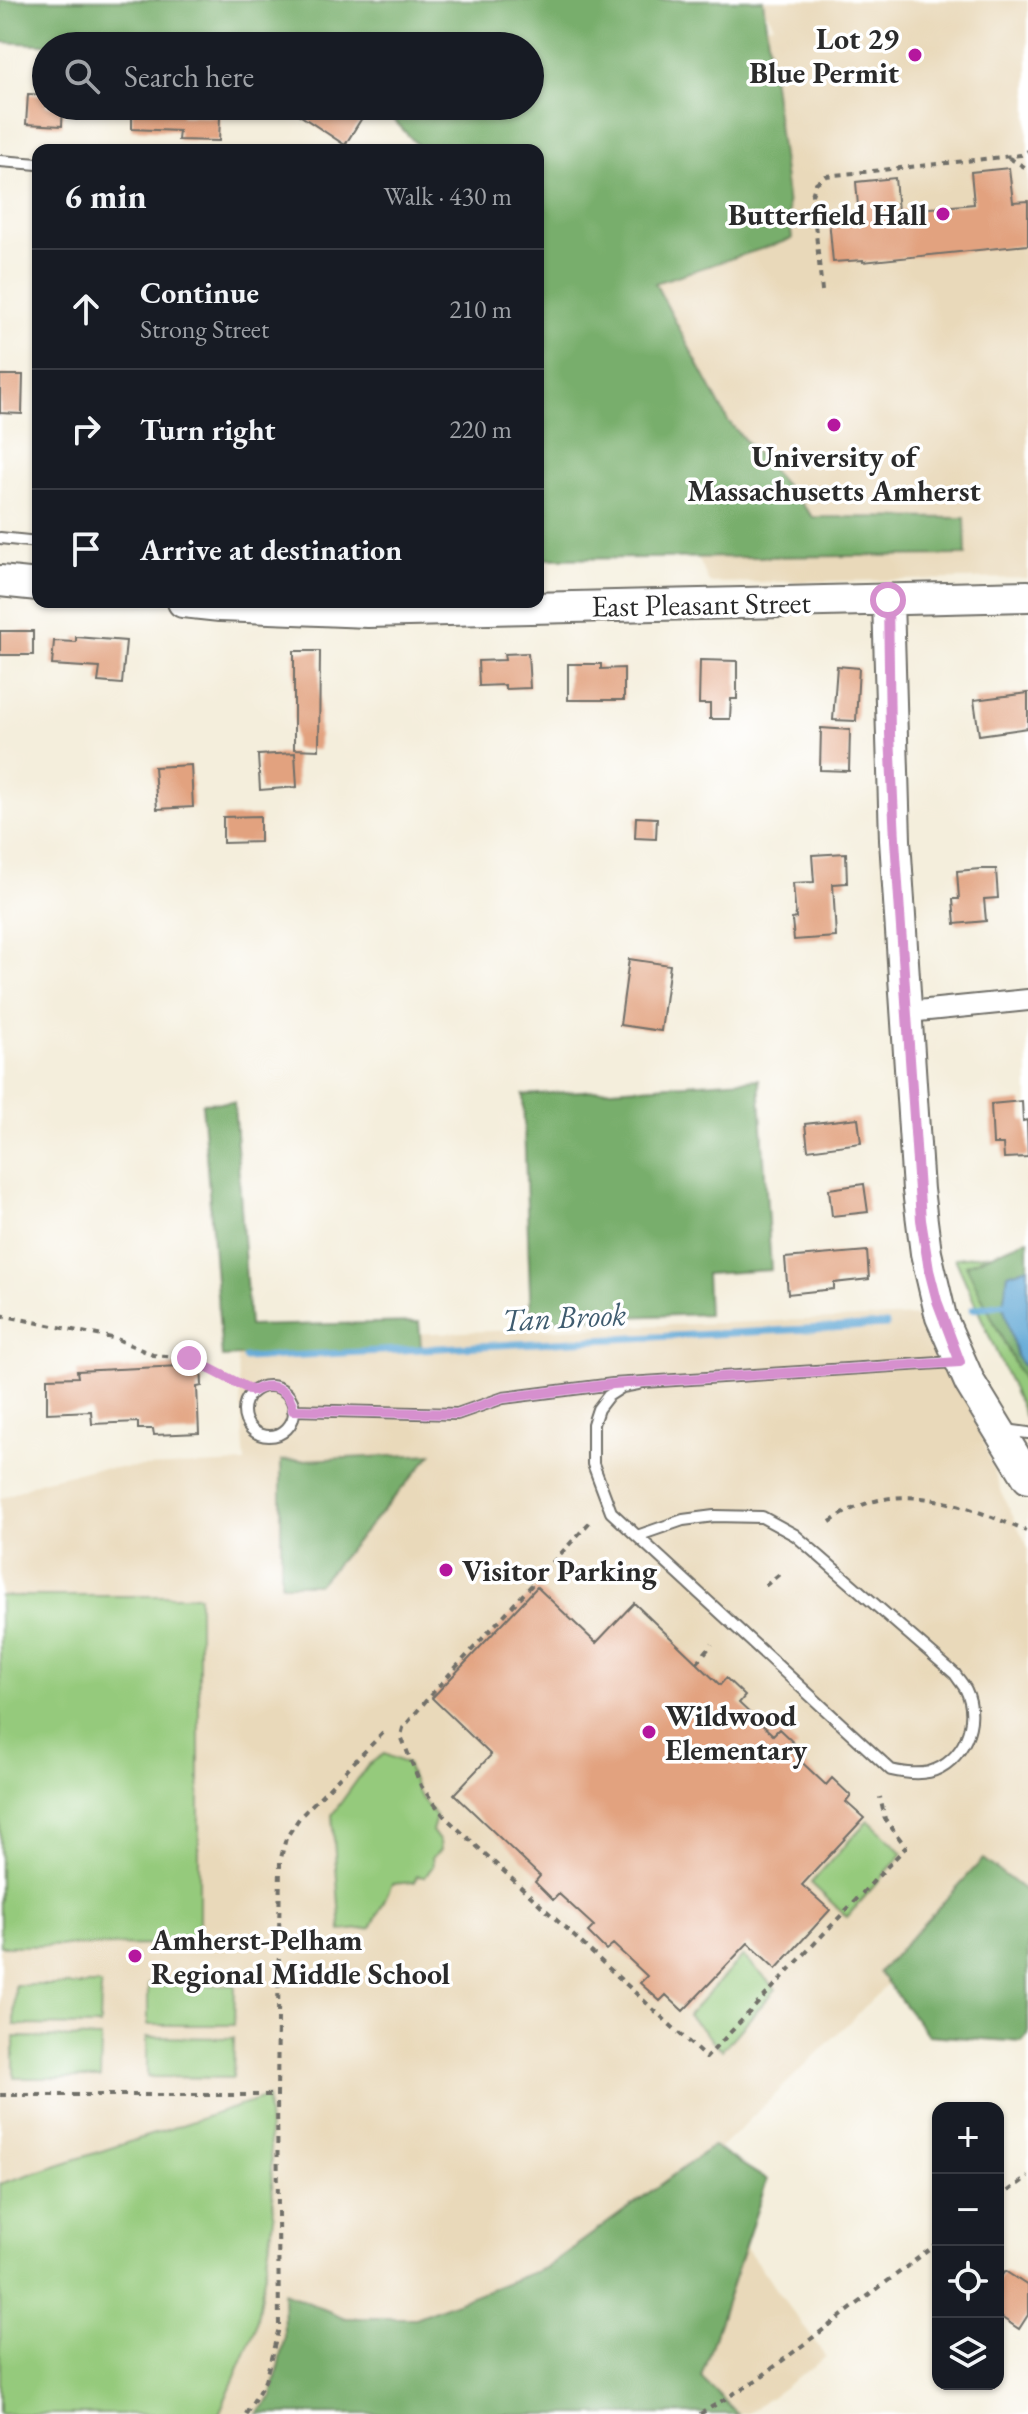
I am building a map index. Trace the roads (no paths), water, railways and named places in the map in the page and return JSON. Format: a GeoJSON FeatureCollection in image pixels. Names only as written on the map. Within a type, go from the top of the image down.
{"type":"FeatureCollection","features":[{"type":"Feature","properties":{"kind":"main road"},"geometry":{"type":"LineString","coordinates":[[0,581],[32,584]]}},
{"type":"Feature","properties":{"kind":"main road","name":"East Pleasant Street"},"geometry":{"type":"LineString","coordinates":[[544,605],[1028,596]]}},
{"type":"Feature","properties":{"kind":"main road"},"geometry":{"type":"LineString","coordinates":[[888,600],[894,825],[918,1190],[926,1253],[941,1317],[960,1362],[1028,1478]]}},
{"type":"Feature","properties":{"kind":"main road","name":"East Pleasant Street"},"geometry":{"type":"LineString","coordinates":[[269,608],[368,612],[422,608]]}},
{"type":"Feature","properties":{"kind":"street"},"geometry":{"type":"LineString","coordinates":[[908,1012],[1028,1000]]}},
{"type":"Feature","properties":{"kind":"lane"},"geometry":{"type":"LineString","coordinates":[[0,161],[32,164]]}},
{"type":"Feature","properties":{"kind":"lane"},"geometry":{"type":"LineString","coordinates":[[0,538],[32,541]]}},
{"type":"Feature","properties":{"kind":"lane"},"geometry":{"type":"LineString","coordinates":[[293,1410],[457,1414],[503,1398],[613,1384],[960,1362]]}},
{"type":"Feature","properties":{"kind":"lane"},"geometry":{"type":"LineString","coordinates":[[637,1536],[683,1520],[714,1516],[762,1517],[795,1535],[955,1674],[966,1690],[971,1710],[970,1730],[962,1748],[948,1763],[930,1772],[910,1774],[891,1770],[637,1536],[611,1512],[593,1464],[593,1424],[598,1409],[608,1396],[622,1387],[638,1384]]}},
{"type":"Feature","properties":{"kind":"lane"},"geometry":{"type":"LineString","coordinates":[[268,1386],[283,1390],[289,1396],[293,1410],[288,1426],[281,1432],[265,1435],[257,1432],[246,1420],[244,1412],[253,1391],[268,1386]]}},
{"type":"Feature","properties":{"kind":"lane"},"geometry":{"type":"LineString","coordinates":[[998,1429],[1028,1433]]}},
{"type":"Feature","properties":{"kind":"water"},"geometry":{"type":"Polygon","coordinates":[[[1028,1267],[1028,1371],[1017,1358],[1003,1304],[1008,1274],[1028,1267]]]}},
{"type":"Feature","properties":{"kind":"waterway","name":"Tan Brook"},"geometry":{"type":"LineString","coordinates":[[973,1309],[1003,1304]]}},
{"type":"Feature","properties":{"kind":"waterway","name":"Tan Brook"},"geometry":{"type":"LineString","coordinates":[[245,1358],[886,1325]]}},
{"type":"Feature","properties":{"kind":"place","name":"Lot 29 Blue Permit"},"geometry":{"type":"Point","coordinates":[915,55]}},
{"type":"Feature","properties":{"kind":"place","name":"Butterfield Hall"},"geometry":{"type":"Point","coordinates":[943,214]}},
{"type":"Feature","properties":{"kind":"place","name":"University of Massachusetts Amherst"},"geometry":{"type":"Point","coordinates":[834,425]}},
{"type":"Feature","properties":{"kind":"place","name":"Visitor Parking"},"geometry":{"type":"Point","coordinates":[446,1570]}},
{"type":"Feature","properties":{"kind":"place","name":"Wildwood Elementary"},"geometry":{"type":"Point","coordinates":[649,1732]}},
{"type":"Feature","properties":{"kind":"place","name":"Amherst-Pelham Regional Middle School"},"geometry":{"type":"Point","coordinates":[135,1956]}}]}
